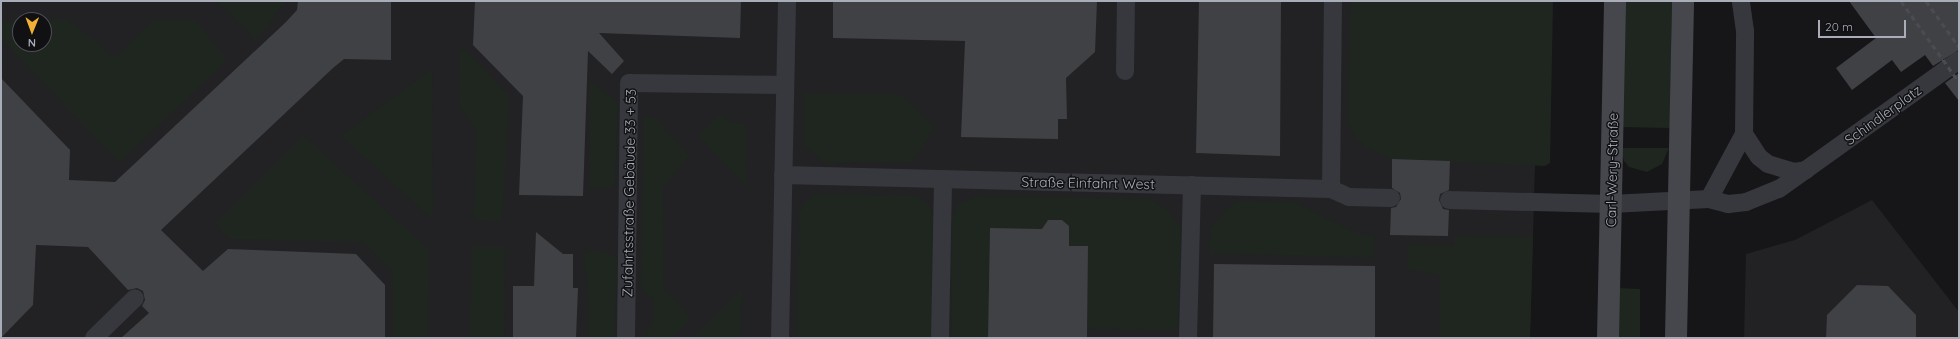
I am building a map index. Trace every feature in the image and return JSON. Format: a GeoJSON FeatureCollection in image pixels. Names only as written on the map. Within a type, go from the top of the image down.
{"type":"FeatureCollection","features":[{"type":"Feature","properties":{"kind":"main road","name":"Carl-Wery-Straße"},"geometry":{"type":"LineString","coordinates":[[1608,338],[1615,1]]}},
{"type":"Feature","properties":{"kind":"main road"},"geometry":{"type":"LineString","coordinates":[[1676,338],[1682,1]]}},
{"type":"Feature","properties":{"kind":"lane"},"geometry":{"type":"LineString","coordinates":[[780,338],[787,1]]}},
{"type":"Feature","properties":{"kind":"lane"},"geometry":{"type":"LineString","coordinates":[[1125,71],[1126,1]]}},
{"type":"Feature","properties":{"kind":"lane"},"geometry":{"type":"LineString","coordinates":[[1331,189],[1333,1]]}},
{"type":"Feature","properties":{"kind":"lane"},"geometry":{"type":"LineString","coordinates":[[1709,199],[1744,134],[1745,38],[1741,1]]}},
{"type":"Feature","properties":{"kind":"lane","name":"Schindlerplatz"},"geometry":{"type":"LineString","coordinates":[[1449,200],[1611,204],[1709,199],[1728,204],[1746,202],[1780,189],[1959,60]]}},
{"type":"Feature","properties":{"kind":"lane","name":"Zufahrtsstraße Gebäude 33 + 53"},"geometry":{"type":"LineString","coordinates":[[626,338],[629,82],[785,85]]}},
{"type":"Feature","properties":{"kind":"lane"},"geometry":{"type":"LineString","coordinates":[[1744,134],[1759,157],[1768,164],[1794,172],[1806,170]]}},
{"type":"Feature","properties":{"kind":"lane","name":"Straße Einfahrt West"},"geometry":{"type":"LineString","coordinates":[[783,175],[1331,189],[1349,197],[1391,198]]}},
{"type":"Feature","properties":{"kind":"lane"},"geometry":{"type":"LineString","coordinates":[[940,338],[943,179]]}},
{"type":"Feature","properties":{"kind":"lane"},"geometry":{"type":"LineString","coordinates":[[1188,338],[1192,185]]}},
{"type":"Feature","properties":{"kind":"lane"},"geometry":{"type":"LineString","coordinates":[[94,338],[135,298]]}},
{"type":"Feature","properties":{"kind":"shaded area"},"geometry":{"type":"Polygon","coordinates":[[[1,1],[1493,1],[1535,165],[1530,338],[1,338],[1,1]]]}},
{"type":"Feature","properties":{"kind":"shaded area"},"geometry":{"type":"Polygon","coordinates":[[[217,1],[286,1],[256,41],[217,1]]]}},
{"type":"Feature","properties":{"kind":"shaded area"},"geometry":{"type":"Polygon","coordinates":[[[1351,1],[1553,1],[1550,163],[1545,166],[1392,159],[1367,148],[1355,137],[1348,120],[1351,1]]]}},
{"type":"Feature","properties":{"kind":"shaded area"},"geometry":{"type":"Polygon","coordinates":[[[1623,1],[1672,1],[1670,128],[1620,127],[1623,1]]]}},
{"type":"Feature","properties":{"kind":"shaded area"},"geometry":{"type":"Polygon","coordinates":[[[68,19],[115,58],[152,21],[196,21],[227,60],[119,163],[14,52],[52,52],[52,20],[68,19]]]}},
{"type":"Feature","properties":{"kind":"shaded area"},"geometry":{"type":"Polygon","coordinates":[[[12,21],[12,50],[1,38],[1,22],[12,21]]]}},
{"type":"Feature","properties":{"kind":"shaded area"},"geometry":{"type":"Polygon","coordinates":[[[460,51],[467,51],[509,96],[502,221],[473,220],[477,131],[459,105],[460,51]]]}},
{"type":"Feature","properties":{"kind":"shaded area"},"geometry":{"type":"Polygon","coordinates":[[[432,69],[433,220],[341,136],[432,69]]]}},
{"type":"Feature","properties":{"kind":"shaded area"},"geometry":{"type":"Polygon","coordinates":[[[590,81],[618,103],[615,187],[590,187],[590,81]]]}},
{"type":"Feature","properties":{"kind":"shaded area"},"geometry":{"type":"Polygon","coordinates":[[[804,93],[902,95],[934,128],[912,162],[825,163],[805,146],[804,93]]]}},
{"type":"Feature","properties":{"kind":"shaded area"},"geometry":{"type":"Polygon","coordinates":[[[722,113],[731,123],[745,124],[746,187],[699,136],[722,113]]]}},
{"type":"Feature","properties":{"kind":"shaded area"},"geometry":{"type":"Polygon","coordinates":[[[644,117],[656,118],[689,156],[663,186],[664,289],[691,318],[671,338],[644,338],[654,319],[654,299],[641,290],[644,117]]]}},
{"type":"Feature","properties":{"kind":"shaded area"},"geometry":{"type":"Polygon","coordinates":[[[304,136],[429,250],[427,338],[393,338],[393,272],[363,242],[229,239],[216,224],[304,136]]]}},
{"type":"Feature","properties":{"kind":"shaded area"},"geometry":{"type":"Polygon","coordinates":[[[1620,148],[1669,148],[1662,164],[1647,172],[1629,167],[1624,161],[1620,148]]]}},
{"type":"Feature","properties":{"kind":"shaded area"},"geometry":{"type":"Polygon","coordinates":[[[817,194],[917,196],[928,203],[934,217],[931,338],[797,338],[799,214],[805,201],[817,194]]]}},
{"type":"Feature","properties":{"kind":"shaded area"},"geometry":{"type":"Polygon","coordinates":[[[978,196],[1147,199],[1166,209],[1181,228],[1178,330],[1087,329],[1088,246],[1069,246],[1069,226],[1062,220],[1049,220],[1042,229],[990,228],[988,338],[951,338],[952,218],[958,204],[978,196]]]}},
{"type":"Feature","properties":{"kind":"shaded area"},"geometry":{"type":"Polygon","coordinates":[[[1872,200],[1959,312],[1959,338],[1744,338],[1746,254],[1795,240],[1872,200]]]}},
{"type":"Feature","properties":{"kind":"shaded area"},"geometry":{"type":"Polygon","coordinates":[[[1241,201],[1296,203],[1356,233],[1375,236],[1373,258],[1209,253],[1210,229],[1230,206],[1241,201]]]}},
{"type":"Feature","properties":{"kind":"shaded area"},"geometry":{"type":"Polygon","coordinates":[[[1455,236],[1533,237],[1530,338],[1439,338],[1440,275],[1408,269],[1408,245],[1455,246],[1455,236]]]}},
{"type":"Feature","properties":{"kind":"shaded area"},"geometry":{"type":"Polygon","coordinates":[[[472,247],[505,247],[504,338],[470,338],[472,247]]]}},
{"type":"Feature","properties":{"kind":"shaded area"},"geometry":{"type":"Polygon","coordinates":[[[584,251],[606,252],[618,258],[614,338],[588,338],[589,304],[584,251]]]}},
{"type":"Feature","properties":{"kind":"shaded area"},"geometry":{"type":"Polygon","coordinates":[[[1617,288],[1640,289],[1640,338],[1616,338],[1617,288]]]}},
{"type":"Feature","properties":{"kind":"shaded area"},"geometry":{"type":"Polygon","coordinates":[[[742,290],[741,338],[694,338],[742,290]]]}},
{"type":"Feature","properties":{"kind":"building"},"geometry":{"type":"Polygon","coordinates":[[[298,1],[391,1],[391,60],[344,59],[161,230],[203,271],[228,249],[356,254],[385,285],[385,338],[121,338],[149,313],[142,306],[145,300],[143,291],[137,288],[128,290],[88,247],[36,245],[33,305],[1,338],[1,78],[70,150],[69,180],[115,182],[286,22],[297,10],[298,1]]]}},
{"type":"Feature","properties":{"kind":"building"},"geometry":{"type":"Polygon","coordinates":[[[475,1],[741,1],[740,38],[599,33],[624,61],[612,74],[588,51],[583,196],[519,195],[523,96],[473,45],[475,1]]]}},
{"type":"Feature","properties":{"kind":"building"},"geometry":{"type":"Polygon","coordinates":[[[833,1],[1097,1],[1095,52],[1066,78],[1067,119],[1058,119],[1058,139],[961,137],[965,41],[833,38],[833,1]]]}},
{"type":"Feature","properties":{"kind":"building"},"geometry":{"type":"Polygon","coordinates":[[[1199,1],[1281,1],[1280,156],[1196,153],[1199,1]]]}},
{"type":"Feature","properties":{"kind":"building"},"geometry":{"type":"Polygon","coordinates":[[[1849,1],[1959,1],[1959,50],[1933,66],[1925,55],[1901,72],[1892,60],[1852,90],[1836,68],[1876,38],[1849,1]]]}},
{"type":"Feature","properties":{"kind":"building"},"geometry":{"type":"Polygon","coordinates":[[[1959,73],[1959,101],[1945,83],[1959,73]]]}},
{"type":"Feature","properties":{"kind":"building"},"geometry":{"type":"Polygon","coordinates":[[[1392,159],[1450,161],[1449,190],[1440,194],[1439,200],[1443,209],[1449,210],[1448,236],[1390,235],[1391,208],[1396,207],[1401,199],[1400,193],[1392,188],[1392,159]]]}},
{"type":"Feature","properties":{"kind":"building"},"geometry":{"type":"Polygon","coordinates":[[[1048,220],[1062,220],[1069,226],[1069,246],[1088,246],[1087,338],[988,338],[990,228],[1042,229],[1048,220]]]}},
{"type":"Feature","properties":{"kind":"building"},"geometry":{"type":"Polygon","coordinates":[[[536,232],[563,254],[573,254],[573,288],[578,288],[576,338],[513,338],[513,286],[534,286],[536,232]]]}},
{"type":"Feature","properties":{"kind":"building"},"geometry":{"type":"Polygon","coordinates":[[[1214,264],[1375,266],[1375,338],[1213,338],[1214,264]]]}},
{"type":"Feature","properties":{"kind":"building"},"geometry":{"type":"Polygon","coordinates":[[[1857,285],[1888,286],[1916,315],[1916,338],[1826,338],[1827,315],[1857,285]]]}},
{"type":"Feature","properties":{"kind":"railway"},"geometry":{"type":"LineString","coordinates":[[1901,1],[1959,82]]}},
{"type":"Feature","properties":{"kind":"railway"},"geometry":{"type":"LineString","coordinates":[[1926,1],[1959,47]]}}]}
